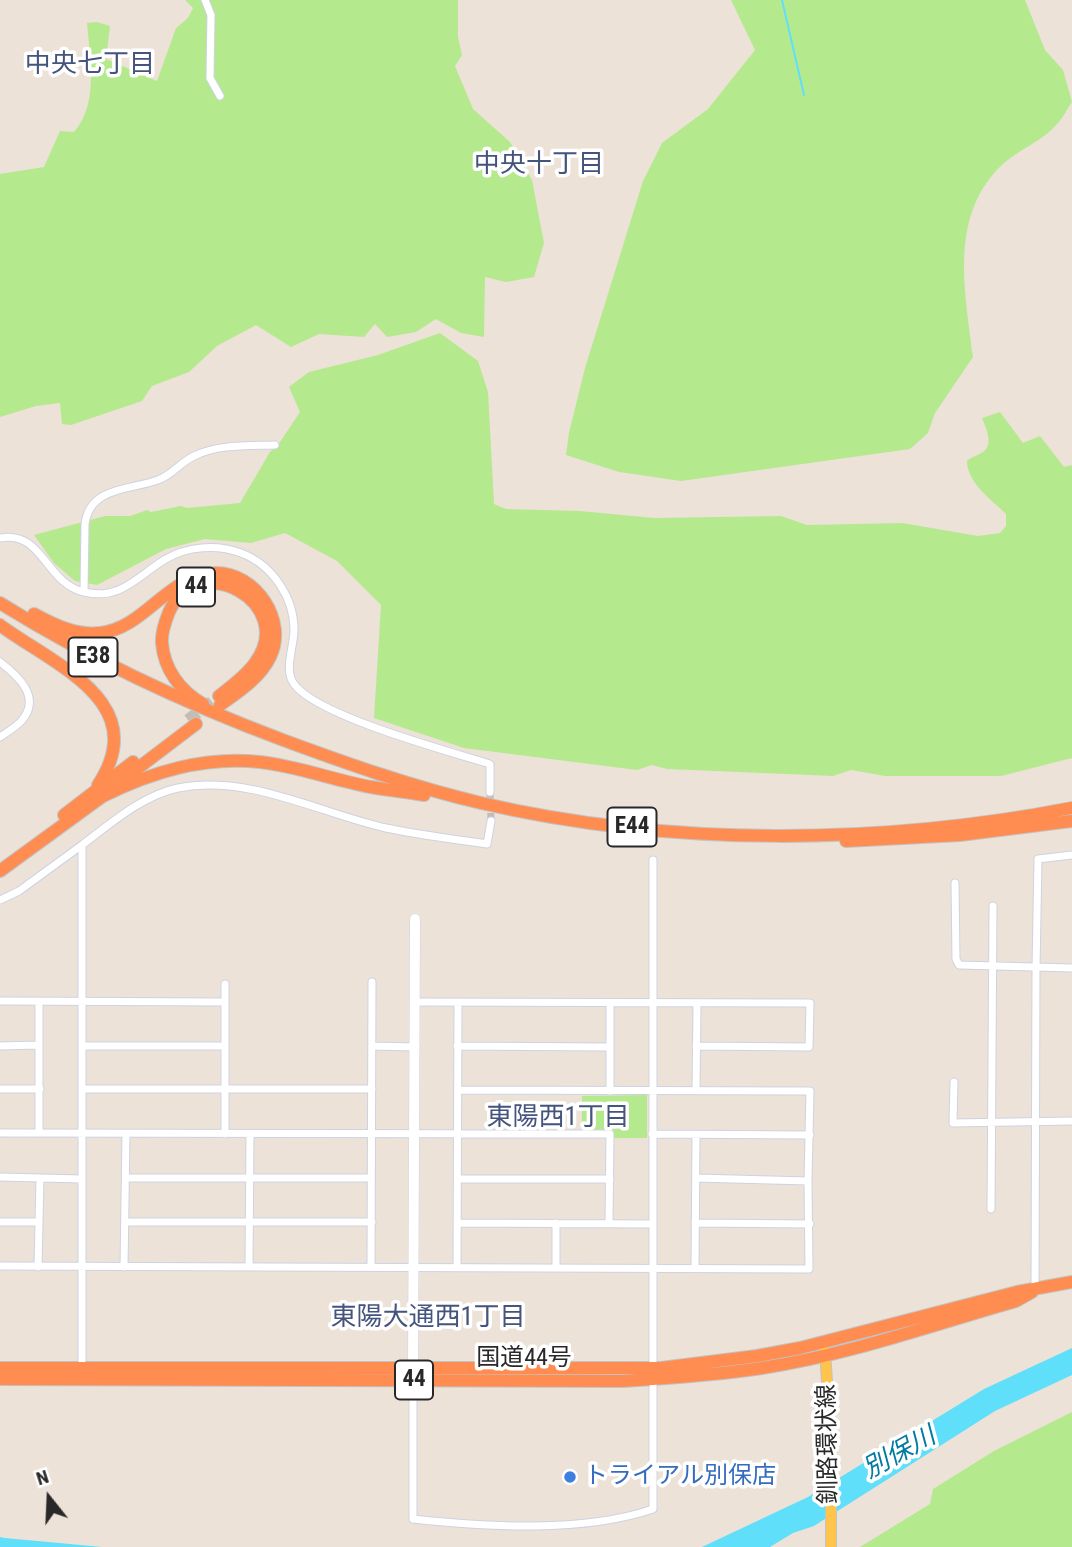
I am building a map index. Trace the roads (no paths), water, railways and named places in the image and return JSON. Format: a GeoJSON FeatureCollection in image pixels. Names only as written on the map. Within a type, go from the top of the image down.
{"type":"FeatureCollection","features":[{"type":"Feature","properties":{"kind":"highway"},"geometry":{"type":"LineString","coordinates":[[0,596],[62,628],[99,634],[129,624],[188,580],[217,573],[241,579],[266,602],[273,622],[274,643],[271,656],[263,668],[204,713]]}},
{"type":"Feature","properties":{"kind":"highway","name":"44"},"geometry":{"type":"LineString","coordinates":[[99,794],[204,713],[243,677],[262,652],[265,633],[261,614],[251,599],[230,585],[203,584],[180,597],[167,617],[162,642],[168,667],[183,689],[194,699],[238,723]]}},
{"type":"Feature","properties":{"kind":"highway","name":"E38"},"geometry":{"type":"LineString","coordinates":[[0,603],[104,662],[204,713]]}},
{"type":"Feature","properties":{"kind":"highway","name":"E38"},"geometry":{"type":"LineString","coordinates":[[0,610],[100,668],[204,713]]}},
{"type":"Feature","properties":{"kind":"highway"},"geometry":{"type":"LineString","coordinates":[[0,625],[76,677],[100,699],[111,721],[114,735],[110,763],[99,794],[0,871]]}},
{"type":"Feature","properties":{"kind":"highway","name":"E44"},"geometry":{"type":"LineString","coordinates":[[204,713],[356,767],[460,797],[600,824],[660,830],[768,834],[886,831],[959,825],[1072,808]]}},
{"type":"Feature","properties":{"kind":"highway","name":"E44"},"geometry":{"type":"LineString","coordinates":[[204,713],[292,751],[425,795],[482,810],[624,832],[710,840],[886,840],[960,835],[1072,821]]}},
{"type":"Feature","properties":{"kind":"highway"},"geometry":{"type":"LineString","coordinates":[[0,864],[99,794],[157,773],[200,763],[242,761],[293,768],[371,787],[425,795]]}},
{"type":"Feature","properties":{"kind":"highway","name":"国道44号"},"geometry":{"type":"LineString","coordinates":[[0,1379],[82,1374],[652,1373],[764,1367],[824,1348],[1016,1301],[1035,1290],[1072,1282]]}},
{"type":"Feature","properties":{"kind":"highway","name":"国道44号"},"geometry":{"type":"LineString","coordinates":[[0,1368],[82,1374]]}},
{"type":"Feature","properties":{"kind":"main road","name":"釧路環状線"},"geometry":{"type":"LineString","coordinates":[[824,1348],[831,1450],[831,1547]]}},
{"type":"Feature","properties":{"kind":"street"},"geometry":{"type":"LineString","coordinates":[[205,0],[211,15],[210,78],[220,96]]}},
{"type":"Feature","properties":{"kind":"street"},"geometry":{"type":"LineString","coordinates":[[84,592],[85,524],[86,515],[93,504],[111,491],[159,480],[192,456],[204,451],[222,447],[275,445]]}},
{"type":"Feature","properties":{"kind":"street"},"geometry":{"type":"LineString","coordinates":[[0,538],[16,537],[29,541],[65,584],[84,592],[103,594],[130,586],[167,558],[186,551],[225,547],[245,554],[262,565],[277,580],[287,596],[294,632],[289,670],[293,682],[302,692],[317,703],[359,721],[490,764],[490,792]]}},
{"type":"Feature","properties":{"kind":"street"},"geometry":{"type":"LineString","coordinates":[[0,662],[23,681],[28,699],[23,719],[0,737]]}},
{"type":"Feature","properties":{"kind":"street"},"geometry":{"type":"LineString","coordinates":[[0,900],[19,891],[148,800],[177,788],[208,786],[246,789],[385,827],[487,844],[491,821]]}},
{"type":"Feature","properties":{"kind":"street"},"geometry":{"type":"LineString","coordinates":[[82,845],[82,1374]]}},
{"type":"Feature","properties":{"kind":"street"},"geometry":{"type":"LineString","coordinates":[[1035,1290],[1038,859],[1072,856]]}},
{"type":"Feature","properties":{"kind":"street"},"geometry":{"type":"LineString","coordinates":[[415,919],[413,1519],[467,1525],[507,1525],[571,1524],[621,1518],[653,1509],[653,860]]}},
{"type":"Feature","properties":{"kind":"street"},"geometry":{"type":"LineString","coordinates":[[955,883],[958,965],[1072,968]]}},
{"type":"Feature","properties":{"kind":"street"},"geometry":{"type":"LineString","coordinates":[[991,1209],[993,906]]}},
{"type":"Feature","properties":{"kind":"street"},"geometry":{"type":"LineString","coordinates":[[371,1267],[372,982]]}},
{"type":"Feature","properties":{"kind":"street"},"geometry":{"type":"LineString","coordinates":[[225,984],[225,1134]]}},
{"type":"Feature","properties":{"kind":"street"},"geometry":{"type":"LineString","coordinates":[[0,1001],[224,1002]]}},
{"type":"Feature","properties":{"kind":"street"},"geometry":{"type":"LineString","coordinates":[[39,1001],[39,1133]]}},
{"type":"Feature","properties":{"kind":"street"},"geometry":{"type":"LineString","coordinates":[[416,1002],[810,1003],[809,1047],[696,1046]]}},
{"type":"Feature","properties":{"kind":"street"},"geometry":{"type":"LineString","coordinates":[[457,1267],[458,1002]]}},
{"type":"Feature","properties":{"kind":"street"},"geometry":{"type":"LineString","coordinates":[[695,1090],[697,1003]]}},
{"type":"Feature","properties":{"kind":"street"},"geometry":{"type":"LineString","coordinates":[[610,1004],[610,1091]]}},
{"type":"Feature","properties":{"kind":"street"},"geometry":{"type":"LineString","coordinates":[[0,1045],[39,1045]]}},
{"type":"Feature","properties":{"kind":"street"},"geometry":{"type":"LineString","coordinates":[[82,1046],[225,1046]]}},
{"type":"Feature","properties":{"kind":"street"},"geometry":{"type":"LineString","coordinates":[[372,1046],[415,1047]]}},
{"type":"Feature","properties":{"kind":"street"},"geometry":{"type":"LineString","coordinates":[[457,1046],[609,1047]]}},
{"type":"Feature","properties":{"kind":"street"},"geometry":{"type":"LineString","coordinates":[[954,1082],[953,1122],[1072,1121]]}},
{"type":"Feature","properties":{"kind":"street"},"geometry":{"type":"LineString","coordinates":[[0,1089],[40,1089]]}},
{"type":"Feature","properties":{"kind":"street"},"geometry":{"type":"LineString","coordinates":[[83,1090],[372,1089]]}},
{"type":"Feature","properties":{"kind":"street"},"geometry":{"type":"LineString","coordinates":[[0,1266],[809,1269],[810,1091],[458,1090]]}},
{"type":"Feature","properties":{"kind":"street"},"geometry":{"type":"LineString","coordinates":[[0,1133],[610,1134],[609,1223]]}},
{"type":"Feature","properties":{"kind":"street"},"geometry":{"type":"LineString","coordinates":[[124,1266],[126,1134]]}},
{"type":"Feature","properties":{"kind":"street"},"geometry":{"type":"LineString","coordinates":[[249,1267],[250,1134]]}},
{"type":"Feature","properties":{"kind":"street"},"geometry":{"type":"LineString","coordinates":[[652,1135],[810,1135]]}},
{"type":"Feature","properties":{"kind":"street"},"geometry":{"type":"LineString","coordinates":[[695,1268],[696,1135]]}},
{"type":"Feature","properties":{"kind":"street"},"geometry":{"type":"LineString","coordinates":[[0,1177],[82,1178]]}},
{"type":"Feature","properties":{"kind":"street"},"geometry":{"type":"LineString","coordinates":[[38,1267],[40,1178]]}},
{"type":"Feature","properties":{"kind":"street"},"geometry":{"type":"LineString","coordinates":[[126,1178],[372,1178]]}},
{"type":"Feature","properties":{"kind":"street"},"geometry":{"type":"LineString","coordinates":[[696,1178],[808,1181]]}},
{"type":"Feature","properties":{"kind":"street"},"geometry":{"type":"LineString","coordinates":[[458,1179],[610,1179]]}},
{"type":"Feature","properties":{"kind":"street"},"geometry":{"type":"LineString","coordinates":[[0,1222],[39,1222]]}},
{"type":"Feature","properties":{"kind":"street"},"geometry":{"type":"LineString","coordinates":[[125,1222],[372,1222]]}},
{"type":"Feature","properties":{"kind":"street"},"geometry":{"type":"LineString","coordinates":[[457,1223],[652,1224]]}},
{"type":"Feature","properties":{"kind":"street"},"geometry":{"type":"LineString","coordinates":[[556,1223],[556,1267]]}},
{"type":"Feature","properties":{"kind":"street"},"geometry":{"type":"LineString","coordinates":[[695,1223],[810,1224]]}},
{"type":"Feature","properties":{"kind":"water","name":"別保川"},"geometry":{"type":"Polygon","coordinates":[[[1072,1348],[1072,1375],[995,1411],[814,1526],[793,1533],[770,1547],[702,1547],[808,1497],[984,1389],[1072,1348]]]}},
{"type":"Feature","properties":{"kind":"water"},"geometry":{"type":"Polygon","coordinates":[[[0,1537],[5,1538],[102,1547],[0,1547],[0,1537]]]}},
{"type":"Feature","properties":{"kind":"waterway"},"geometry":{"type":"LineString","coordinates":[[782,0],[804,95]]}},
{"type":"Feature","properties":{"kind":"tunnel"},"geometry":{"type":"LineString","coordinates":[[188,720],[214,700]]}},
{"type":"Feature","properties":{"kind":"tunnel"},"geometry":{"type":"LineString","coordinates":[[490,792],[491,821]]}},
{"type":"Feature","properties":{"kind":"place","name":"トライアル別保店"},"geometry":{"type":"Point","coordinates":[570,1477]}},
{"type":"Feature","properties":{"kind":"district","name":"中央七丁目"},"geometry":{"type":"Point","coordinates":[90,65]}},
{"type":"Feature","properties":{"kind":"district","name":"中央十丁目"},"geometry":{"type":"Point","coordinates":[539,165]}},
{"type":"Feature","properties":{"kind":"district","name":"東陽西1丁目"},"geometry":{"type":"Point","coordinates":[558,1118]}},
{"type":"Feature","properties":{"kind":"district","name":"東陽大通西1丁目"},"geometry":{"type":"Point","coordinates":[428,1318]}}]}
